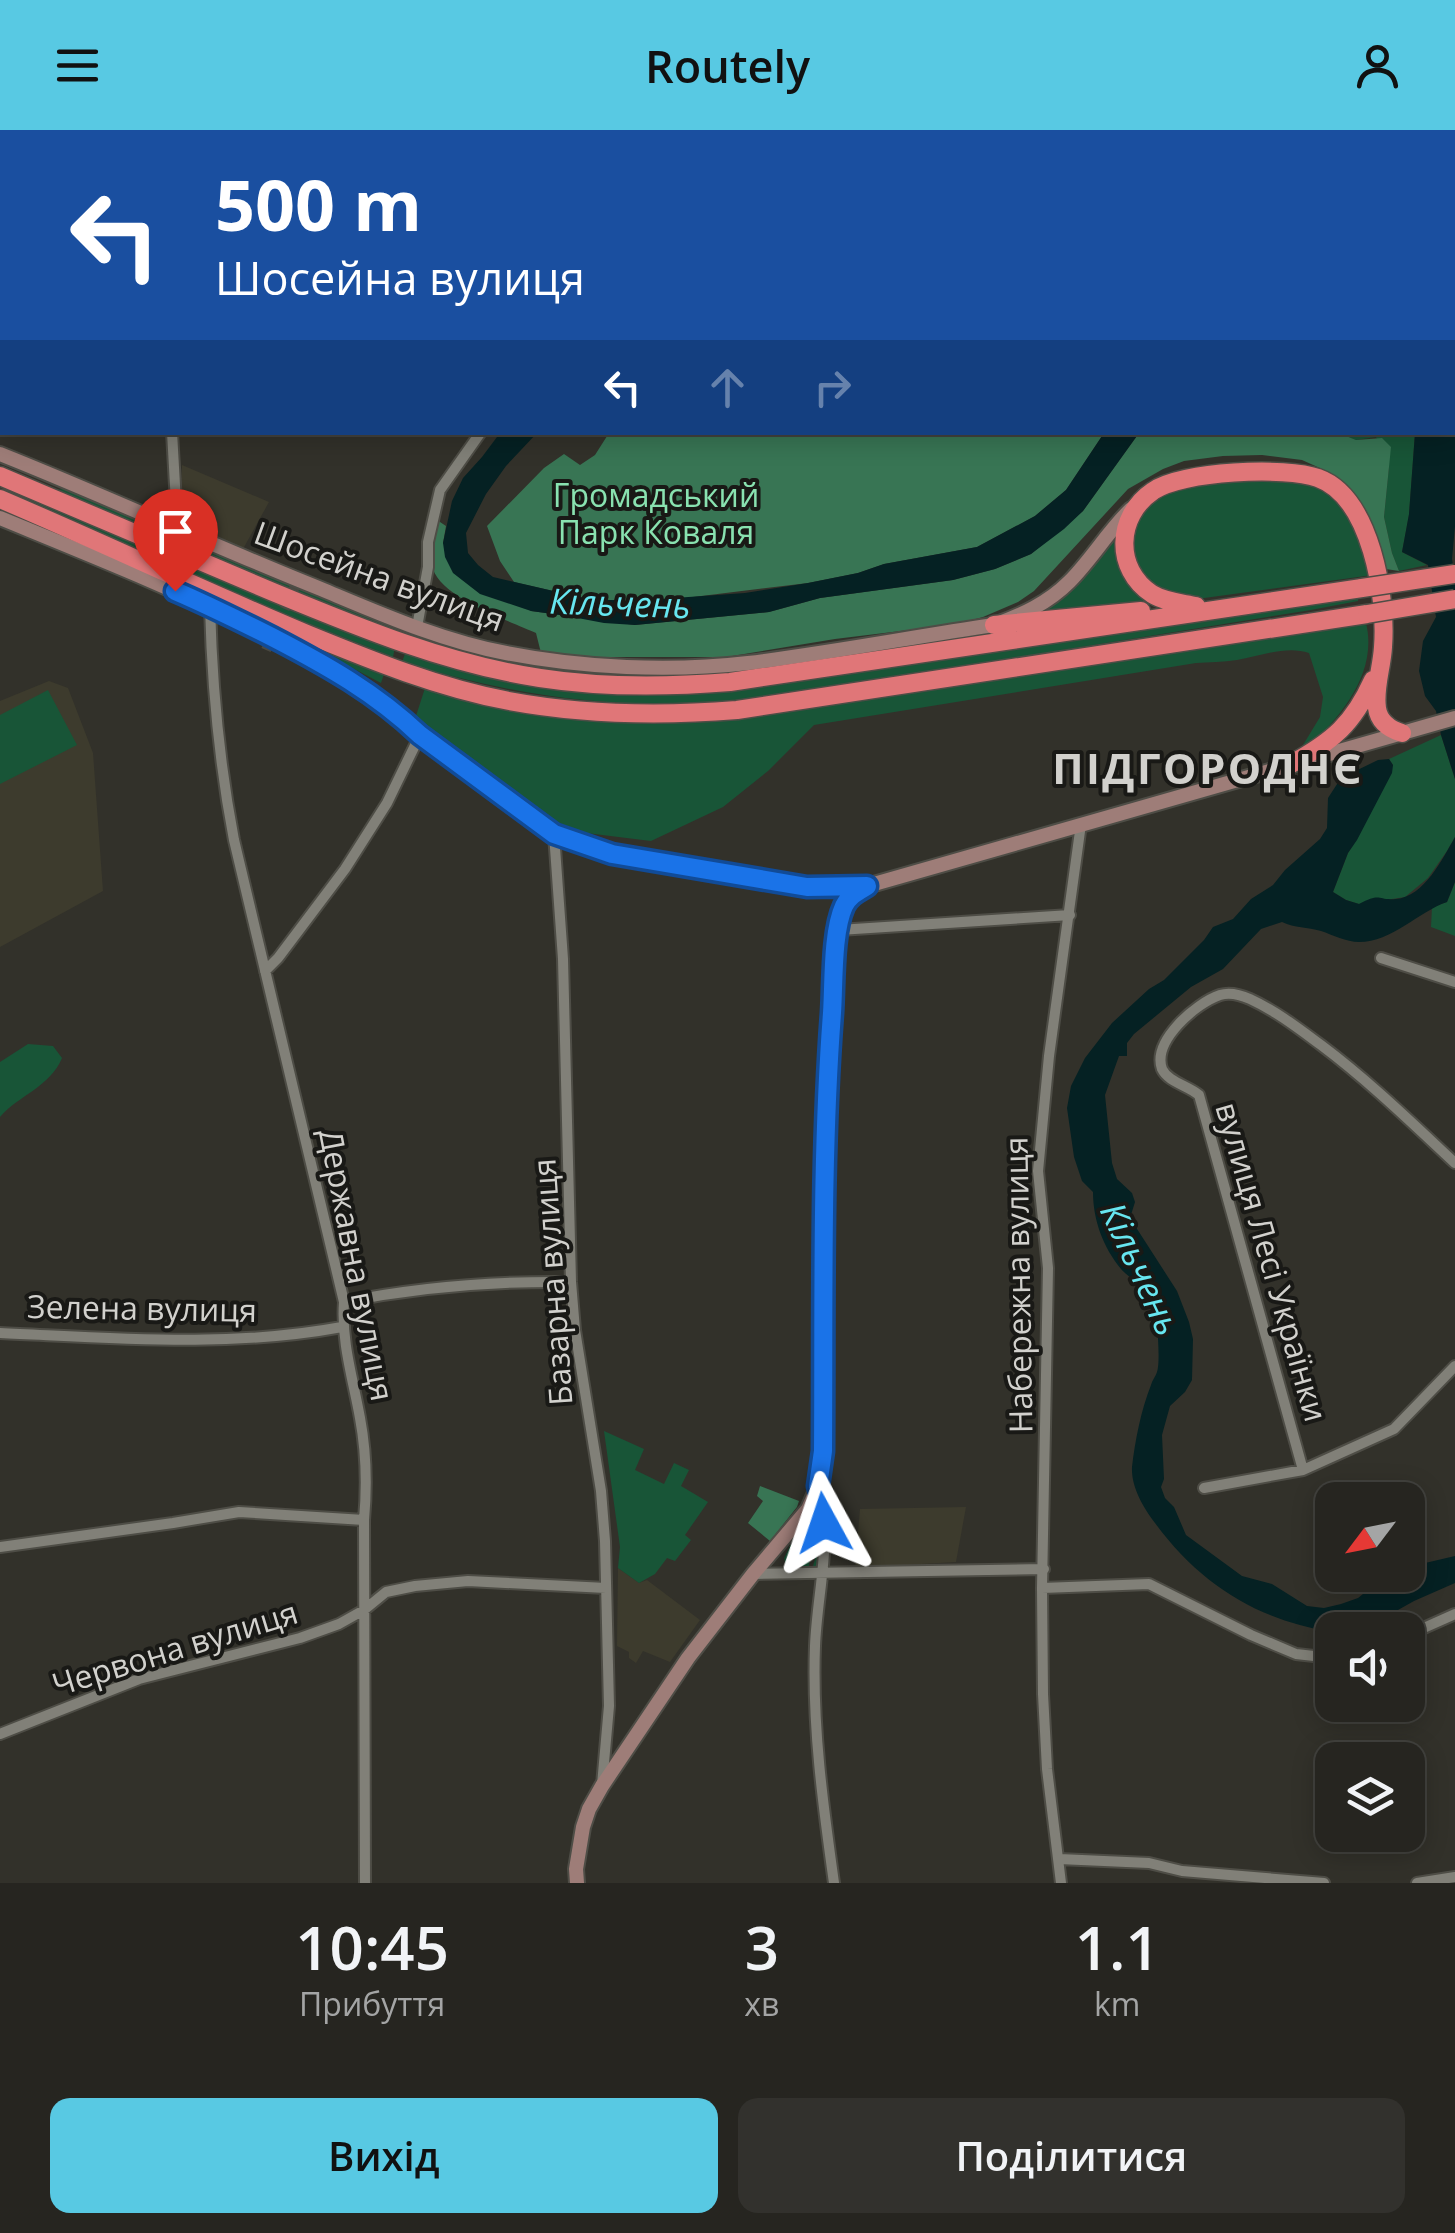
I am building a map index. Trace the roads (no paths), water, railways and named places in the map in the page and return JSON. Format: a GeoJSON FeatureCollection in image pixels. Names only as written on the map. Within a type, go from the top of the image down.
{"type":"FeatureCollection","features":[{"type":"Feature","properties":{"kind":"highway"},"geometry":{"type":"LineString","coordinates":[[1196,606],[1161,598],[1132,573],[1124,552],[1124,537],[1128,520],[1139,502],[1166,484],[1224,473],[1302,474],[1330,483],[1354,507],[1370,544],[1384,626],[1377,696],[1379,714],[1388,727],[1411,731]]}},
{"type":"Feature","properties":{"kind":"highway"},"geometry":{"type":"LineString","coordinates":[[0,476],[402,644],[499,670],[572,682],[652,687],[730,682],[1455,574]]}},
{"type":"Feature","properties":{"kind":"highway"},"geometry":{"type":"LineString","coordinates":[[0,499],[204,591],[394,669],[479,694],[570,710],[650,714],[737,710],[1455,600]]}},
{"type":"Feature","properties":{"kind":"highway"},"geometry":{"type":"LineString","coordinates":[[994,625],[1196,606],[1261,604]]}},
{"type":"Feature","properties":{"kind":"highway"},"geometry":{"type":"LineString","coordinates":[[1291,764],[1345,728],[1366,696],[1382,656]]}},
{"type":"Feature","properties":{"kind":"street"},"geometry":{"type":"LineString","coordinates":[[172,435],[174,526]]}},
{"type":"Feature","properties":{"kind":"street"},"geometry":{"type":"LineString","coordinates":[[417,628],[428,542],[440,490],[480,435]]}},
{"type":"Feature","properties":{"kind":"street","name":"Шосейна вулиця"},"geometry":{"type":"LineString","coordinates":[[0,454],[417,628],[507,654],[655,666],[744,663],[994,625],[1028,612],[1062,588],[1139,502]]}},
{"type":"Feature","properties":{"kind":"street"},"geometry":{"type":"LineString","coordinates":[[0,518],[210,606],[352,680],[554,834],[612,854],[702,871],[807,887],[867,886]]}},
{"type":"Feature","properties":{"kind":"street","name":"Державна вулиця"},"geometry":{"type":"LineString","coordinates":[[210,606],[222,775],[234,840],[344,1302],[342,1327],[362,1424],[366,1496],[365,1883]]}},
{"type":"Feature","properties":{"kind":"street"},"geometry":{"type":"LineString","coordinates":[[577,1883],[584,1827],[602,1786],[688,1658],[808,1509],[818,1486],[823,1451],[823,1190],[828,1069],[839,930],[844,907],[852,894],[867,886],[1455,718]]}},
{"type":"Feature","properties":{"kind":"street"},"geometry":{"type":"LineString","coordinates":[[265,971],[345,870],[387,803],[420,735]]}},
{"type":"Feature","properties":{"kind":"street","name":"Набережна вулиця"},"geometry":{"type":"LineString","coordinates":[[1061,1883],[1047,1770],[1042,1588],[1048,1268],[1038,1171],[1081,824]]}},
{"type":"Feature","properties":{"kind":"street","name":"Базарна вулиця"},"geometry":{"type":"LineString","coordinates":[[554,834],[563,959],[571,1282],[601,1492],[606,1588],[609,1706],[602,1786]]}},
{"type":"Feature","properties":{"kind":"street"},"geometry":{"type":"LineString","coordinates":[[839,930],[1070,915]]}},
{"type":"Feature","properties":{"kind":"street"},"geometry":{"type":"LineString","coordinates":[[1381,958],[1455,982]]}},
{"type":"Feature","properties":{"kind":"street","name":"вулиця Лесі Українки"},"geometry":{"type":"LineString","coordinates":[[1302,1470],[1199,1095],[1166,1075],[1161,1067],[1162,1048],[1173,1030],[1194,1010],[1221,994],[1246,996],[1283,1016],[1353,1069],[1455,1163]]}},
{"type":"Feature","properties":{"kind":"street"},"geometry":{"type":"LineString","coordinates":[[344,1302],[473,1285],[571,1282]]}},
{"type":"Feature","properties":{"kind":"street","name":"Зелена вулиця"},"geometry":{"type":"LineString","coordinates":[[0,1333],[187,1342],[342,1327]]}},
{"type":"Feature","properties":{"kind":"street","name":"вулиця Лесі Українки"},"geometry":{"type":"LineString","coordinates":[[1204,1488],[1302,1470],[1394,1429],[1455,1366]]}},
{"type":"Feature","properties":{"kind":"street"},"geometry":{"type":"LineString","coordinates":[[818,1486],[825,1510],[824,1573],[815,1646],[818,1746],[834,1883]]}},
{"type":"Feature","properties":{"kind":"street"},"geometry":{"type":"LineString","coordinates":[[0,1546],[239,1512],[364,1520]]}},
{"type":"Feature","properties":{"kind":"street"},"geometry":{"type":"LineString","coordinates":[[753,1574],[1044,1569]]}},
{"type":"Feature","properties":{"kind":"street","name":"Червона вулиця"},"geometry":{"type":"LineString","coordinates":[[0,1734],[139,1679],[300,1638],[339,1624],[386,1592],[468,1581],[606,1588]]}},
{"type":"Feature","properties":{"kind":"street"},"geometry":{"type":"LineString","coordinates":[[1042,1588],[1149,1584],[1252,1635],[1296,1654],[1315,1656]]}},
{"type":"Feature","properties":{"kind":"street"},"geometry":{"type":"LineString","coordinates":[[1425,1626],[1455,1611]]}},
{"type":"Feature","properties":{"kind":"street"},"geometry":{"type":"LineString","coordinates":[[1059,1858],[1148,1864],[1184,1877],[1324,1883]]}},
{"type":"Feature","properties":{"kind":"street"},"geometry":{"type":"LineString","coordinates":[[1417,1883],[1455,1877]]}},
{"type":"Feature","properties":{"kind":"water","name":"Кільчень"},"geometry":{"type":"Polygon","coordinates":[[[498,435],[535,435],[486,494],[466,533],[468,553],[478,565],[493,577],[588,599],[632,601],[745,593],[977,547],[1035,516],[1066,490],[1103,435],[1138,435],[1083,511],[1064,529],[1031,554],[995,569],[953,580],[820,598],[769,612],[635,625],[531,611],[480,594],[453,573],[443,543],[452,501],[463,478],[498,435]]]}},
{"type":"Feature","properties":{"kind":"water"},"geometry":{"type":"Polygon","coordinates":[[[1415,435],[1455,435],[1455,779],[1436,711],[1425,696],[1419,671],[1423,641],[1436,617],[1428,565],[1402,552],[1415,435]]]}},
{"type":"Feature","properties":{"kind":"water","name":"Кільчень"},"geometry":{"type":"Polygon","coordinates":[[[1389,759],[1392,773],[1348,853],[1333,892],[1359,904],[1376,898],[1406,897],[1432,875],[1455,837],[1455,882],[1447,902],[1371,941],[1349,941],[1282,922],[1261,929],[1223,969],[1191,987],[1134,1034],[1127,1043],[1127,1056],[1119,1056],[1105,1095],[1112,1163],[1117,1179],[1132,1193],[1135,1202],[1130,1218],[1177,1291],[1193,1339],[1192,1380],[1170,1406],[1162,1435],[1161,1487],[1186,1535],[1242,1576],[1272,1584],[1307,1606],[1324,1608],[1366,1592],[1425,1592],[1425,1563],[1455,1556],[1455,1583],[1394,1612],[1315,1612],[1315,1628],[1255,1608],[1211,1581],[1172,1545],[1139,1496],[1132,1467],[1141,1415],[1158,1368],[1156,1321],[1142,1288],[1121,1269],[1104,1242],[1093,1192],[1082,1181],[1074,1157],[1067,1108],[1071,1086],[1085,1058],[1112,1023],[1164,980],[1213,927],[1233,919],[1320,839],[1327,828],[1328,798],[1341,778],[1378,760],[1389,759]]]}},
{"type":"Feature","properties":{"kind":"tunnel"},"geometry":{"type":"LineString","coordinates":[[266,650],[302,571]]}},
{"type":"Feature","properties":{"kind":"district","name":"ПІДГОРОДНЄ"},"geometry":{"type":"Point","coordinates":[1208,769]}},
{"type":"Feature","properties":{"kind":"park label","name":"Громадський Парк Коваля"},"geometry":{"type":"Point","coordinates":[656,514]}}]}
